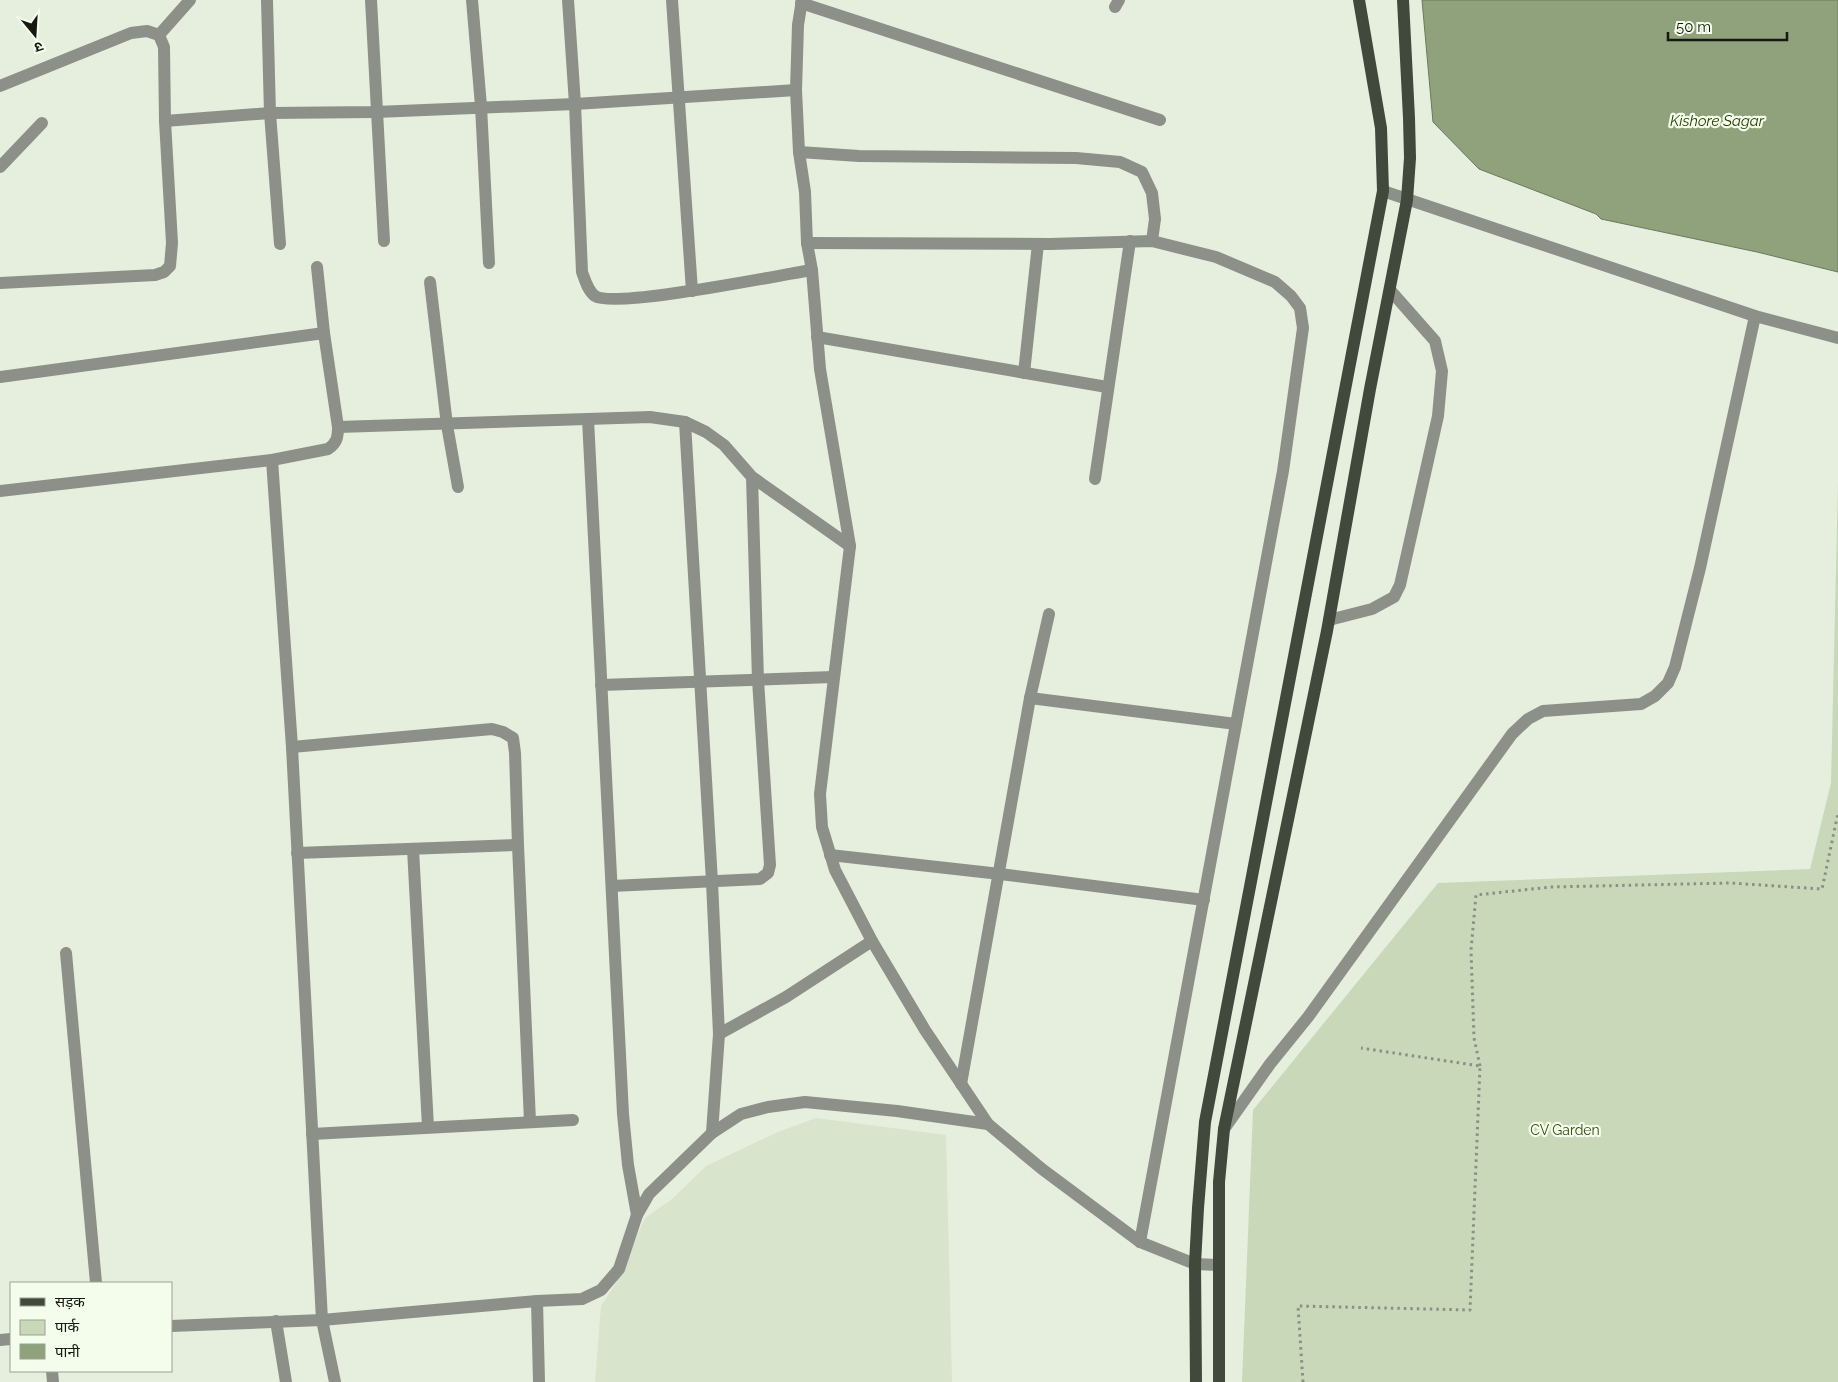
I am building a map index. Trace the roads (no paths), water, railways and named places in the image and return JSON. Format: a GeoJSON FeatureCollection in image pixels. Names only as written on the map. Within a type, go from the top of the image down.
{"type":"FeatureCollection","features":[{"type":"Feature","properties":{"kind":"main road"},"geometry":{"type":"LineString","coordinates":[[1196,1382],[1195,1264],[1205,1122],[1382,191],[1381,128],[1359,0]]}},
{"type":"Feature","properties":{"kind":"main road"},"geometry":{"type":"LineString","coordinates":[[1219,1382],[1219,1182],[1224,1129],[1329,620],[1407,200],[1410,142],[1403,0]]}},
{"type":"Feature","properties":{"kind":"street"},"geometry":{"type":"LineString","coordinates":[[159,35],[190,0]]}},
{"type":"Feature","properties":{"kind":"street"},"geometry":{"type":"LineString","coordinates":[[267,0],[270,113],[280,244]]}},
{"type":"Feature","properties":{"kind":"street"},"geometry":{"type":"LineString","coordinates":[[371,0],[384,241]]}},
{"type":"Feature","properties":{"kind":"street"},"geometry":{"type":"LineString","coordinates":[[472,0],[489,263]]}},
{"type":"Feature","properties":{"kind":"street"},"geometry":{"type":"LineString","coordinates":[[568,0],[575,104],[582,272],[588,287],[595,296],[612,300],[692,291],[812,270]]}},
{"type":"Feature","properties":{"kind":"street"},"geometry":{"type":"LineString","coordinates":[[672,0],[692,291]]}},
{"type":"Feature","properties":{"kind":"street"},"geometry":{"type":"LineString","coordinates":[[1160,120],[802,2],[798,25],[796,90],[799,152],[805,192],[820,369],[850,546],[820,794],[822,827],[830,855],[872,941],[925,1030],[988,1124],[1042,1169],[1140,1242],[1195,1264],[1218,1264]]}},
{"type":"Feature","properties":{"kind":"street"},"geometry":{"type":"LineString","coordinates":[[0,86],[132,33],[147,31],[159,35],[164,47],[165,121],[172,243],[170,266],[164,272],[155,275],[0,283]]}},
{"type":"Feature","properties":{"kind":"street"},"geometry":{"type":"LineString","coordinates":[[165,121],[270,113],[376,112],[480,106],[575,104],[796,90]]}},
{"type":"Feature","properties":{"kind":"street"},"geometry":{"type":"LineString","coordinates":[[0,166],[42,123]]}},
{"type":"Feature","properties":{"kind":"street"},"geometry":{"type":"LineString","coordinates":[[799,152],[859,156],[1076,158],[1120,162],[1142,172],[1152,193],[1155,219],[1152,241]]}},
{"type":"Feature","properties":{"kind":"street"},"geometry":{"type":"LineString","coordinates":[[1382,191],[1755,316],[1838,338]]}},
{"type":"Feature","properties":{"kind":"street"},"geometry":{"type":"LineString","coordinates":[[1095,479],[1107,387],[1130,241]]}},
{"type":"Feature","properties":{"kind":"street"},"geometry":{"type":"LineString","coordinates":[[808,243],[1038,244],[1152,241],[1216,257],[1276,282],[1291,296],[1300,308],[1303,328],[1283,471],[1140,1242]]}},
{"type":"Feature","properties":{"kind":"street"},"geometry":{"type":"LineString","coordinates":[[1024,373],[1038,244]]}},
{"type":"Feature","properties":{"kind":"street"},"geometry":{"type":"LineString","coordinates":[[0,491],[272,460],[328,449],[338,438],[338,427],[324,333],[318,267]]}},
{"type":"Feature","properties":{"kind":"street"},"geometry":{"type":"LineString","coordinates":[[430,282],[447,425],[458,487]]}},
{"type":"Feature","properties":{"kind":"street"},"geometry":{"type":"LineString","coordinates":[[1329,620],[1372,609],[1394,597],[1400,585],[1438,416],[1442,371],[1435,341],[1390,290]]}},
{"type":"Feature","properties":{"kind":"street"},"geometry":{"type":"LineString","coordinates":[[1224,1129],[1270,1064],[1308,1017],[1512,734],[1528,719],[1543,711],[1641,704],[1655,696],[1668,683],[1675,667],[1700,568],[1755,316]]}},
{"type":"Feature","properties":{"kind":"street"},"geometry":{"type":"LineString","coordinates":[[0,377],[324,333]]}},
{"type":"Feature","properties":{"kind":"street"},"geometry":{"type":"LineString","coordinates":[[817,337],[1107,387]]}},
{"type":"Feature","properties":{"kind":"street"},"geometry":{"type":"LineString","coordinates":[[338,427],[650,417],[684,422],[706,432],[724,445],[752,477],[850,546]]}},
{"type":"Feature","properties":{"kind":"street"},"geometry":{"type":"LineString","coordinates":[[588,419],[623,1114],[628,1165],[637,1215]]}},
{"type":"Feature","properties":{"kind":"street"},"geometry":{"type":"LineString","coordinates":[[684,422],[712,882],[719,1034],[712,1133]]}},
{"type":"Feature","properties":{"kind":"street"},"geometry":{"type":"LineString","coordinates":[[272,460],[292,747],[322,1320],[335,1382]]}},
{"type":"Feature","properties":{"kind":"street"},"geometry":{"type":"LineString","coordinates":[[612,886],[760,879],[768,872],[770,865],[758,680],[752,477]]}},
{"type":"Feature","properties":{"kind":"street"},"geometry":{"type":"LineString","coordinates":[[961,1084],[1030,698],[1049,614]]}},
{"type":"Feature","properties":{"kind":"street"},"geometry":{"type":"LineString","coordinates":[[601,685],[833,677]]}},
{"type":"Feature","properties":{"kind":"street"},"geometry":{"type":"LineString","coordinates":[[1030,698],[1236,724]]}},
{"type":"Feature","properties":{"kind":"street"},"geometry":{"type":"LineString","coordinates":[[292,747],[492,729],[503,732],[513,738],[530,1122]]}},
{"type":"Feature","properties":{"kind":"street"},"geometry":{"type":"LineString","coordinates":[[298,853],[518,845]]}},
{"type":"Feature","properties":{"kind":"street"},"geometry":{"type":"LineString","coordinates":[[413,849],[428,1127]]}},
{"type":"Feature","properties":{"kind":"street"},"geometry":{"type":"LineString","coordinates":[[830,855],[1204,900]]}},
{"type":"Feature","properties":{"kind":"street"},"geometry":{"type":"LineString","coordinates":[[719,1034],[786,997],[872,941]]}},
{"type":"Feature","properties":{"kind":"street"},"geometry":{"type":"LineString","coordinates":[[66,953],[96,1282]]}},
{"type":"Feature","properties":{"kind":"street"},"geometry":{"type":"LineString","coordinates":[[172,1326],[322,1320],[537,1301],[582,1299],[601,1290],[619,1268],[637,1215],[649,1194],[712,1133],[741,1114],[768,1107],[805,1102],[896,1111],[988,1124]]}},
{"type":"Feature","properties":{"kind":"street"},"geometry":{"type":"LineString","coordinates":[[312,1134],[573,1120]]}},
{"type":"Feature","properties":{"kind":"street"},"geometry":{"type":"LineString","coordinates":[[537,1301],[539,1382]]}},
{"type":"Feature","properties":{"kind":"street"},"geometry":{"type":"LineString","coordinates":[[276,1321],[286,1382]]}},
{"type":"Feature","properties":{"kind":"water","name":"Kishore Sagar"},"geometry":{"type":"Polygon","coordinates":[[[1422,0],[1838,0],[1838,272],[1757,252],[1601,219],[1596,214],[1479,169],[1433,122],[1422,0]]]}},
{"type":"Feature","properties":{"kind":"park label","name":"CV Garden"},"geometry":{"type":"Point","coordinates":[1565,1130]}}]}
